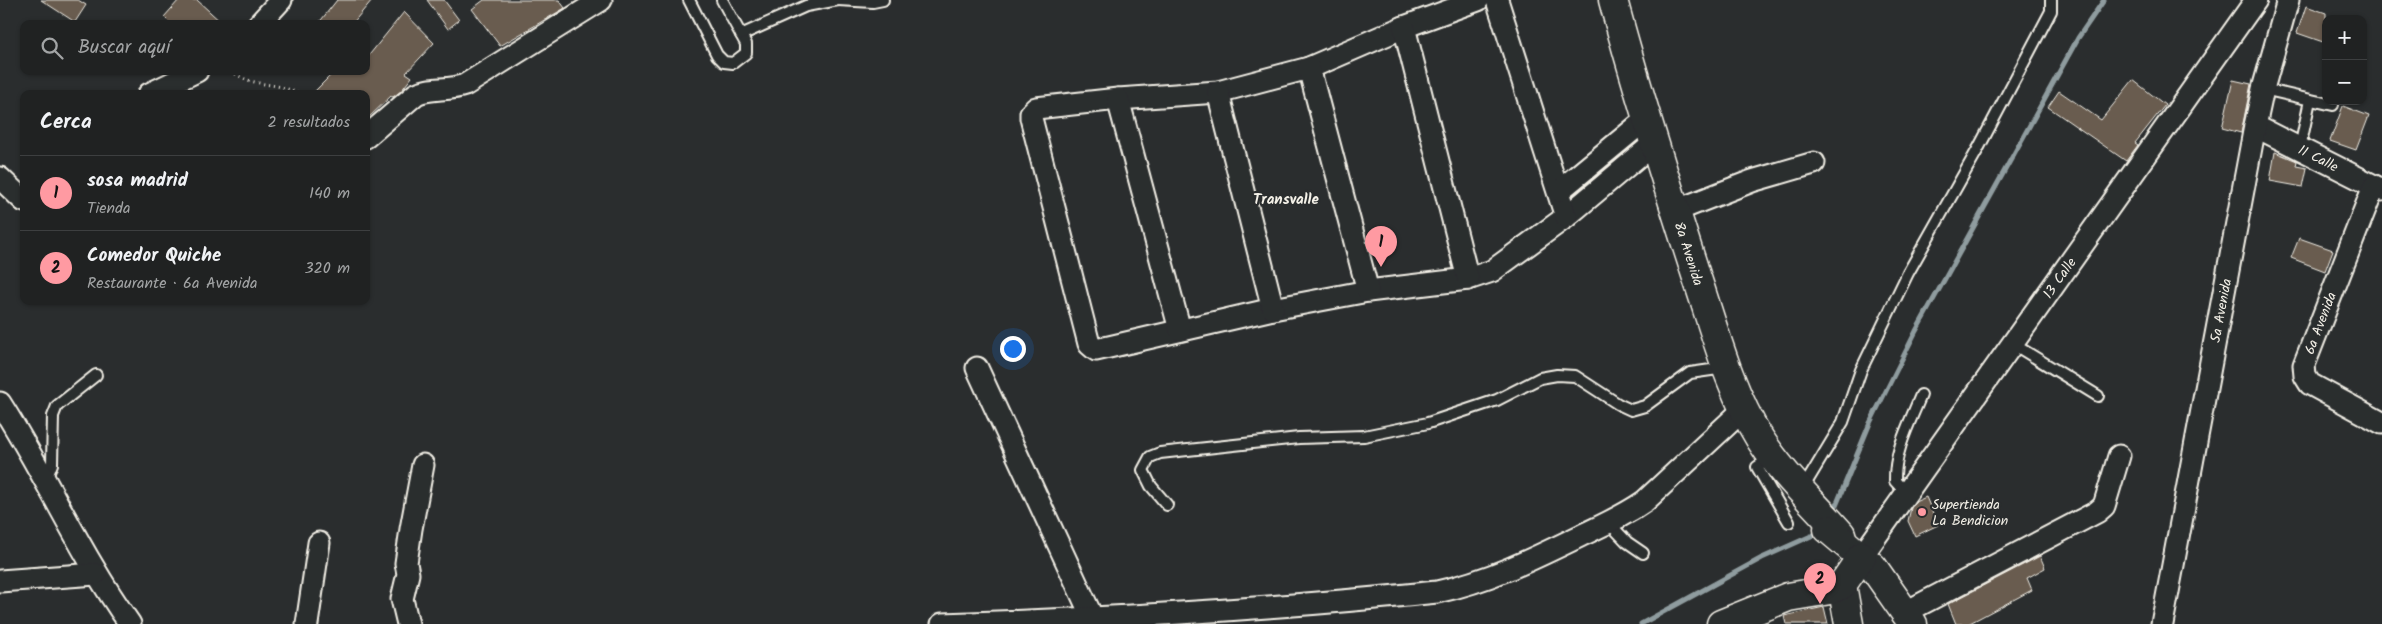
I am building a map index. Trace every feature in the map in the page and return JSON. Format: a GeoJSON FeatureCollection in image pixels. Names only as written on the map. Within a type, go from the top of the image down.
{"type":"FeatureCollection","features":[{"type":"Feature","properties":{"kind":"street"},"geometry":{"type":"LineString","coordinates":[[263,20],[281,0]]}},
{"type":"Feature","properties":{"kind":"street"},"geometry":{"type":"LineString","coordinates":[[370,134],[420,91],[456,88],[465,85],[600,0]]}},
{"type":"Feature","properties":{"kind":"street"},"geometry":{"type":"LineString","coordinates":[[1478,0],[1404,27],[1309,68],[1218,92],[1118,99],[1036,108],[1031,113],[1089,344],[1096,350],[1180,330],[1368,291],[1468,280],[1492,272],[1566,217],[1649,132]]}},
{"type":"Feature","properties":{"kind":"street"},"geometry":{"type":"LineString","coordinates":[[1496,0],[1566,217]]}},
{"type":"Feature","properties":{"kind":"street","name":"8a Avenida"},"geometry":{"type":"LineString","coordinates":[[1613,0],[1649,132],[1727,368],[1744,409],[1760,439],[1801,504],[1873,567],[1909,618]]}},
{"type":"Feature","properties":{"kind":"street","name":"13 Calle"},"geometry":{"type":"LineString","coordinates":[[1846,542],[1906,492],[2256,0]]}},
{"type":"Feature","properties":{"kind":"street","name":"5a Avenida"},"geometry":{"type":"LineString","coordinates":[[2162,624],[2255,126],[2263,89],[2288,0]]}},
{"type":"Feature","properties":{"kind":"street"},"geometry":{"type":"LineString","coordinates":[[1404,27],[1468,280]]}},
{"type":"Feature","properties":{"kind":"street"},"geometry":{"type":"LineString","coordinates":[[1309,68],[1368,291]]}},
{"type":"Feature","properties":{"kind":"street"},"geometry":{"type":"LineString","coordinates":[[157,90],[189,75]]}},
{"type":"Feature","properties":{"kind":"street"},"geometry":{"type":"LineString","coordinates":[[1218,92],[1274,310]]}},
{"type":"Feature","properties":{"kind":"street"},"geometry":{"type":"LineString","coordinates":[[1118,99],[1180,330]]}},
{"type":"Feature","properties":{"kind":"street","name":"11 Calle"},"geometry":{"type":"LineString","coordinates":[[2255,126],[2378,188]]}},
{"type":"Feature","properties":{"kind":"street"},"geometry":{"type":"LineString","coordinates":[[1559,191],[1649,132]]}},
{"type":"Feature","properties":{"kind":"street"},"geometry":{"type":"LineString","coordinates":[[1675,211],[1752,181],[1814,163]]}},
{"type":"Feature","properties":{"kind":"street","name":"6a Avenida"},"geometry":{"type":"LineString","coordinates":[[2378,188],[2304,365],[2304,370],[2310,384],[2382,423]]}},
{"type":"Feature","properties":{"kind":"street"},"geometry":{"type":"LineString","coordinates":[[977,368],[1094,619]]}},
{"type":"Feature","properties":{"kind":"street"},"geometry":{"type":"LineString","coordinates":[[0,404],[46,481],[96,574],[130,624]]}},
{"type":"Feature","properties":{"kind":"street"},"geometry":{"type":"LineString","coordinates":[[942,624],[1094,619],[1305,604],[1437,592],[1491,578],[1627,514],[1645,501],[1744,409]]}},
{"type":"Feature","properties":{"kind":"street"},"geometry":{"type":"LineString","coordinates":[[1909,618],[2097,512],[2104,506],[2120,456]]}},
{"type":"Feature","properties":{"kind":"street"},"geometry":{"type":"LineString","coordinates":[[408,624],[402,599],[408,574],[406,563],[423,465]]}},
{"type":"Feature","properties":{"kind":"street"},"geometry":{"type":"LineString","coordinates":[[1837,624],[1836,588],[1846,542]]}},
{"type":"Feature","properties":{"kind":"street"},"geometry":{"type":"LineString","coordinates":[[307,624],[320,543]]}},
{"type":"Feature","properties":{"kind":"street"},"geometry":{"type":"LineString","coordinates":[[0,581],[96,574]]}},
{"type":"Feature","properties":{"kind":"street"},"geometry":{"type":"LineString","coordinates":[[1721,624],[1788,596],[1836,588]]}},
{"type":"Feature","properties":{"kind":"street"},"geometry":{"type":"LineString","coordinates":[[1836,588],[1849,624]]}},
{"type":"Feature","properties":{"kind":"lane"},"geometry":{"type":"LineString","coordinates":[[689,0],[717,55],[724,62],[733,63],[746,53],[746,44],[722,0]]}},
{"type":"Feature","properties":{"kind":"lane"},"geometry":{"type":"LineString","coordinates":[[741,35],[806,6],[838,0],[874,2],[882,0]]}},
{"type":"Feature","properties":{"kind":"lane"},"geometry":{"type":"LineString","coordinates":[[1801,504],[1843,422],[1861,370],[1908,273],[1978,149],[2047,20],[2051,11],[2051,0]]}},
{"type":"Feature","properties":{"kind":"lane"},"geometry":{"type":"LineString","coordinates":[[2263,89],[2322,103]]}},
{"type":"Feature","properties":{"kind":"lane"},"geometry":{"type":"LineString","coordinates":[[2300,148],[2310,100]]}},
{"type":"Feature","properties":{"kind":"lane"},"geometry":{"type":"LineString","coordinates":[[2013,344],[2098,396]]}},
{"type":"Feature","properties":{"kind":"lane"},"geometry":{"type":"LineString","coordinates":[[1167,505],[1151,486],[1142,470],[1150,457],[1160,453],[1299,438],[1364,436],[1428,423],[1497,400],[1540,378],[1557,374],[1575,376],[1618,404],[1632,410],[1645,406],[1690,372],[1727,368]]}},
{"type":"Feature","properties":{"kind":"lane"},"geometry":{"type":"LineString","coordinates":[[46,481],[52,464],[53,416],[57,406],[96,375]]}},
{"type":"Feature","properties":{"kind":"lane"},"geometry":{"type":"LineString","coordinates":[[1906,492],[1895,481],[1894,469],[1899,450],[1921,395]]}},
{"type":"Feature","properties":{"kind":"lane"},"geometry":{"type":"LineString","coordinates":[[1609,523],[1628,542],[1643,553]]}},
{"type":"Feature","properties":{"kind":"path"},"geometry":{"type":"LineString","coordinates":[[237,75],[248,82],[278,85],[290,90]]}},
{"type":"Feature","properties":{"kind":"building"},"geometry":{"type":"Polygon","coordinates":[[[41,0],[78,0],[86,5],[76,20],[72,20],[41,0]]]}},
{"type":"Feature","properties":{"kind":"building"},"geometry":{"type":"Polygon","coordinates":[[[179,0],[197,0],[219,20],[167,20],[164,17],[179,0]]]}},
{"type":"Feature","properties":{"kind":"building"},"geometry":{"type":"Polygon","coordinates":[[[337,0],[372,0],[355,20],[321,20],[337,0]]]}},
{"type":"Feature","properties":{"kind":"building"},"geometry":{"type":"Polygon","coordinates":[[[427,0],[444,0],[459,20],[448,29],[427,0]]]}},
{"type":"Feature","properties":{"kind":"building"},"geometry":{"type":"Polygon","coordinates":[[[484,0],[559,0],[565,8],[500,46],[472,9],[484,0]]]}},
{"type":"Feature","properties":{"kind":"building"},"geometry":{"type":"Polygon","coordinates":[[[2306,6],[2326,13],[2326,15],[2322,15],[2322,42],[2297,33],[2306,6]]]}},
{"type":"Feature","properties":{"kind":"building"},"geometry":{"type":"Polygon","coordinates":[[[404,12],[434,43],[406,73],[412,77],[401,91],[393,97],[391,96],[370,116],[370,90],[316,90],[331,75],[370,75],[370,54],[404,12]]]}},
{"type":"Feature","properties":{"kind":"building"},"geometry":{"type":"Polygon","coordinates":[[[2133,80],[2165,105],[2135,143],[2138,145],[2126,161],[2048,107],[2059,91],[2101,120],[2133,80]]]}},
{"type":"Feature","properties":{"kind":"building"},"geometry":{"type":"Polygon","coordinates":[[[2233,80],[2251,84],[2241,133],[2222,128],[2233,80]]]}},
{"type":"Feature","properties":{"kind":"building"},"geometry":{"type":"Polygon","coordinates":[[[2343,106],[2369,116],[2356,150],[2330,141],[2343,106]]]}},
{"type":"Feature","properties":{"kind":"building"},"geometry":{"type":"Polygon","coordinates":[[[2275,152],[2297,161],[2296,166],[2307,168],[2303,187],[2270,181],[2275,152]]]}},
{"type":"Feature","properties":{"kind":"building"},"geometry":{"type":"Polygon","coordinates":[[[2299,238],[2333,250],[2325,271],[2291,258],[2299,238]]]}},
{"type":"Feature","properties":{"kind":"building","name":"Supertienda La Bendicion"},"geometry":{"type":"Polygon","coordinates":[[[1926,497],[1938,525],[1915,536],[1908,521],[1911,508],[1915,502],[1926,497]]]}},
{"type":"Feature","properties":{"kind":"building"},"geometry":{"type":"Polygon","coordinates":[[[2040,556],[2045,568],[2027,578],[2032,590],[1968,624],[1956,624],[1948,604],[2040,556]]]}},
{"type":"Feature","properties":{"kind":"building"},"geometry":{"type":"Polygon","coordinates":[[[1824,607],[1828,624],[1786,624],[1784,616],[1824,607]]]}},
{"type":"Feature","properties":{"kind":"waterway"},"geometry":{"type":"LineString","coordinates":[[1833,513],[1870,423],[1916,331],[2078,38],[2104,0]]}},
{"type":"Feature","properties":{"kind":"waterway"},"geometry":{"type":"LineString","coordinates":[[1641,624],[1762,558],[1820,532]]}},
{"type":"Feature","properties":{"kind":"place","name":"sosa madrid"},"geometry":{"type":"Point","coordinates":[1381,267]}},
{"type":"Feature","properties":{"kind":"place","name":"Supertienda La Bendicion"},"geometry":{"type":"Point","coordinates":[1922,512]}},
{"type":"Feature","properties":{"kind":"place","name":"Comedor Quiche"},"geometry":{"type":"Point","coordinates":[1820,604]}},
{"type":"Feature","properties":{"kind":"district","name":"Transvalle"},"geometry":{"type":"Point","coordinates":[1286,199]}}]}
